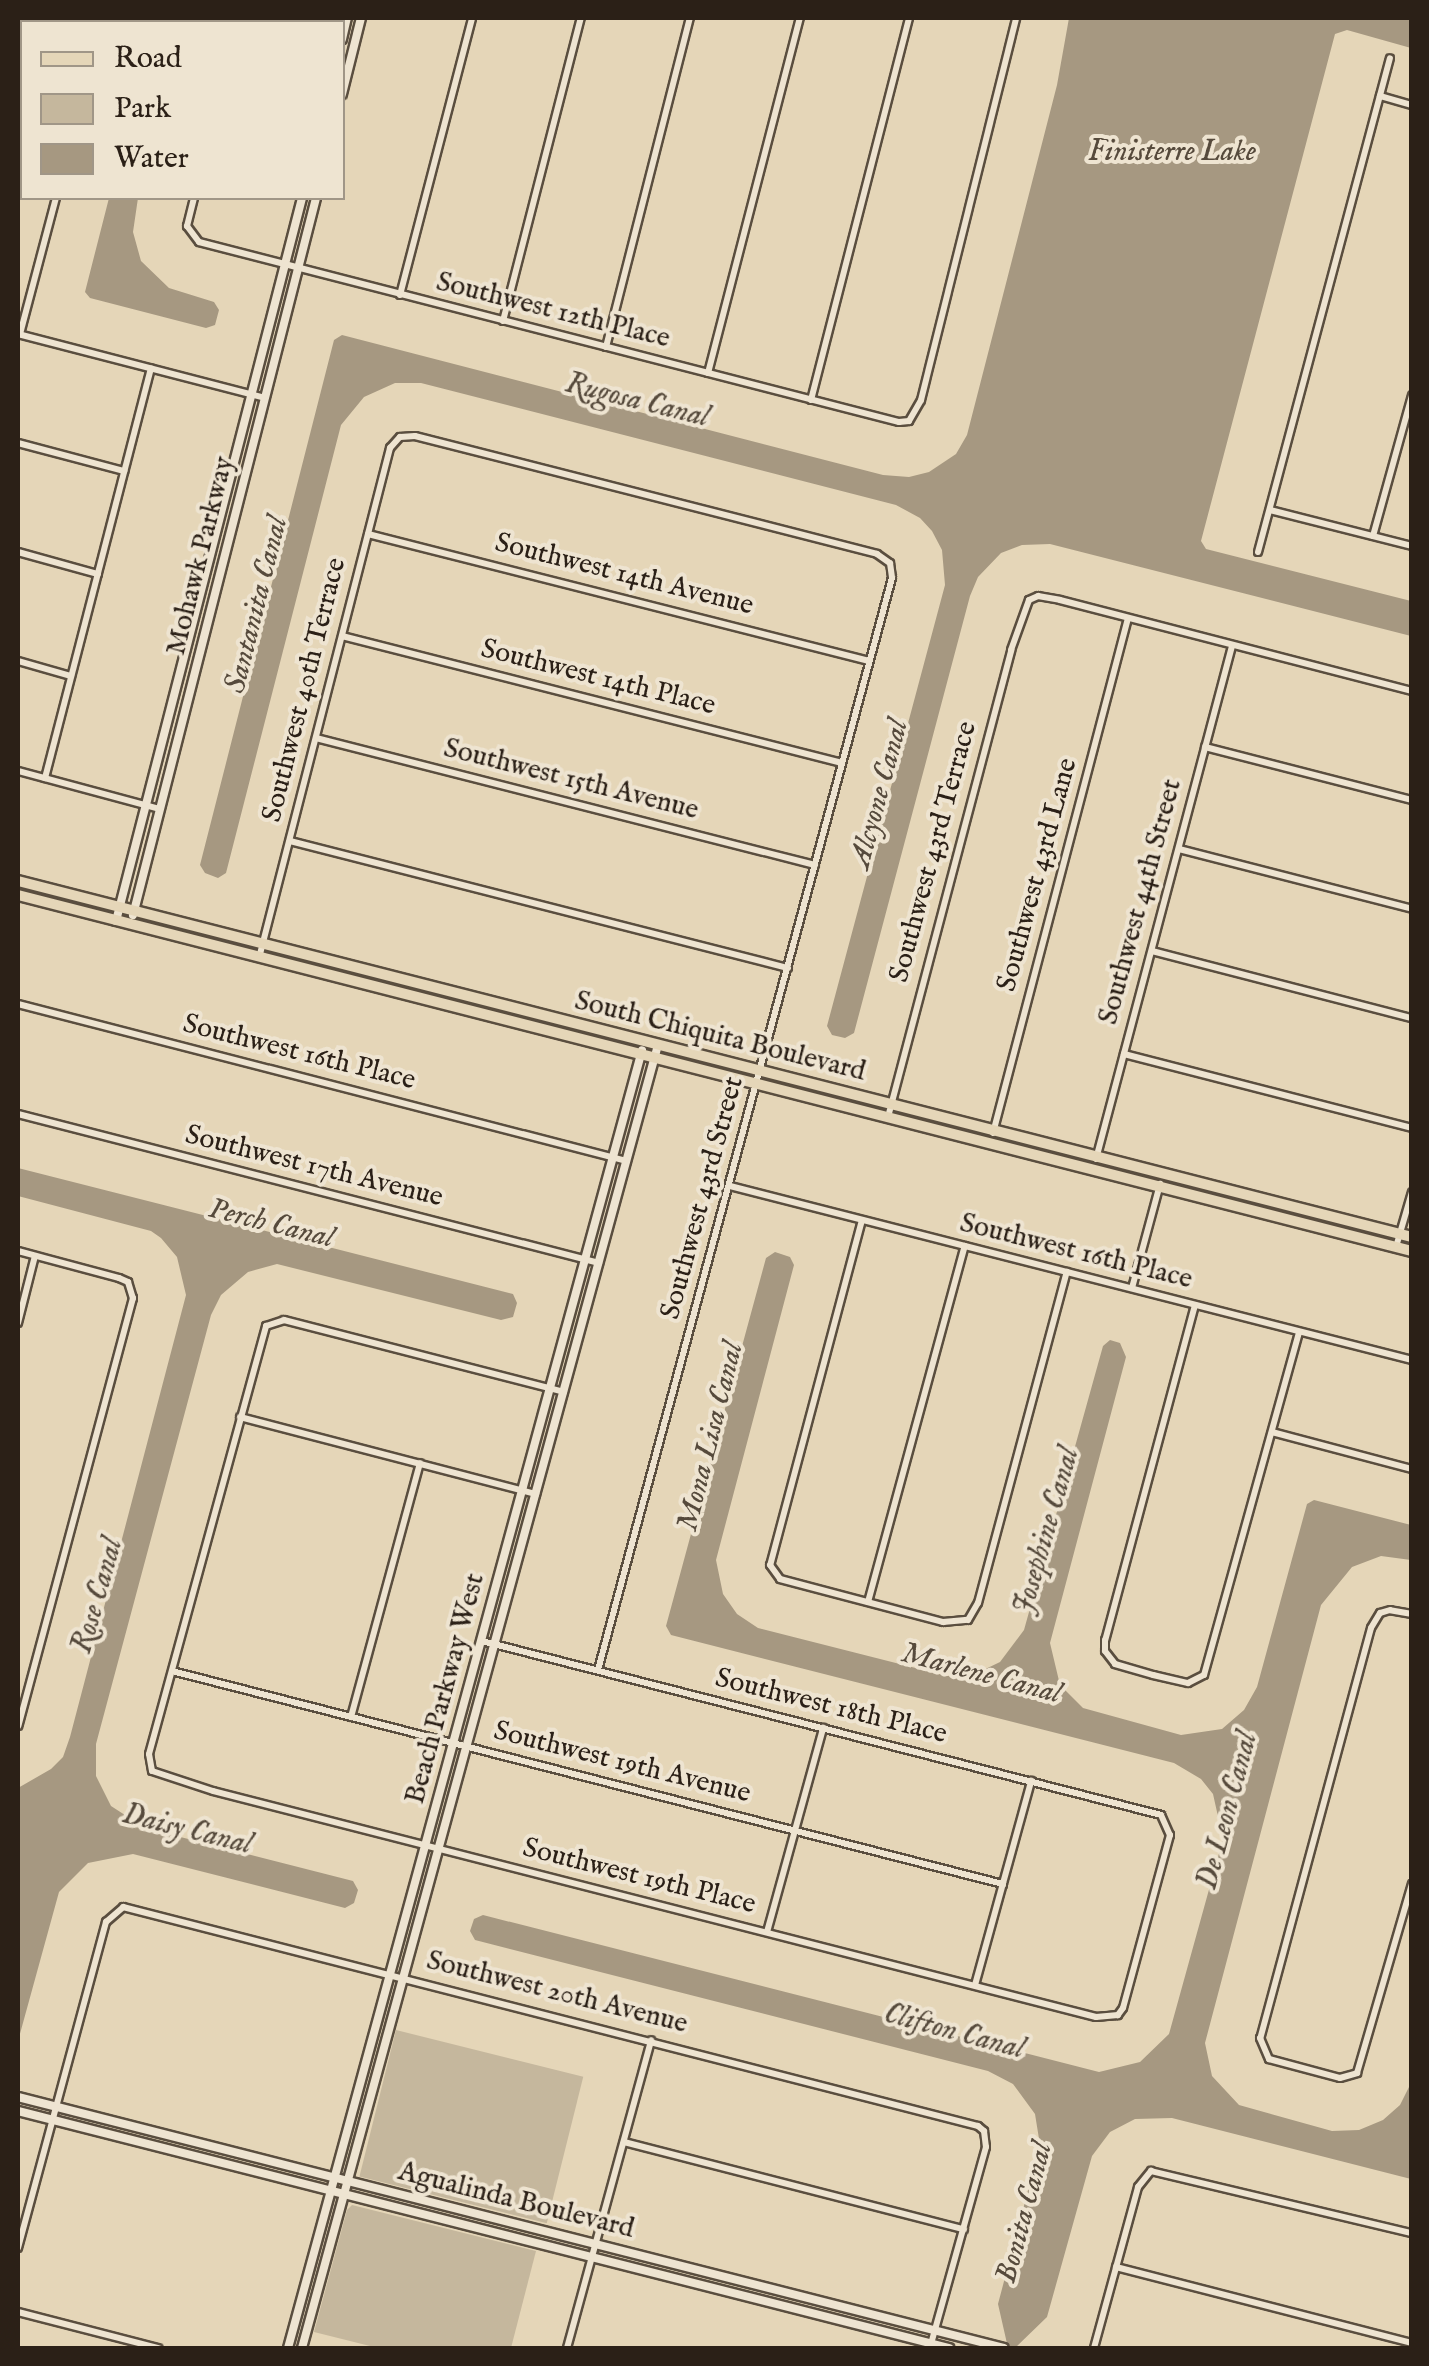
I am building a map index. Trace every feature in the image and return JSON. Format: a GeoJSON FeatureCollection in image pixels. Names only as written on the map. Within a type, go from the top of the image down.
{"type":"FeatureCollection","features":[{"type":"Feature","properties":{"kind":"main road","name":"South Chiquita Boulevard"},"geometry":{"type":"LineString","coordinates":[[18,881],[1406,1235]]}},
{"type":"Feature","properties":{"kind":"main road","name":"South Chiquita Boulevard"},"geometry":{"type":"LineString","coordinates":[[18,895],[1412,1251]]}},
{"type":"Feature","properties":{"kind":"street"},"geometry":{"type":"LineString","coordinates":[[345,82],[361,18]]}},
{"type":"Feature","properties":{"kind":"street"},"geometry":{"type":"LineString","coordinates":[[400,295],[472,18]]}},
{"type":"Feature","properties":{"kind":"street"},"geometry":{"type":"LineString","coordinates":[[503,321],[581,18]]}},
{"type":"Feature","properties":{"kind":"street"},"geometry":{"type":"LineString","coordinates":[[606,347],[690,18]]}},
{"type":"Feature","properties":{"kind":"street"},"geometry":{"type":"LineString","coordinates":[[708,374],[800,18]]}},
{"type":"Feature","properties":{"kind":"street"},"geometry":{"type":"LineString","coordinates":[[812,400],[909,18]]}},
{"type":"Feature","properties":{"kind":"street","name":"Southwest 12th Place"},"geometry":{"type":"LineString","coordinates":[[194,200],[189,234],[199,242],[899,422],[908,420],[921,400],[1016,18]]}},
{"type":"Feature","properties":{"kind":"street"},"geometry":{"type":"LineString","coordinates":[[1258,552],[1390,58]]}},
{"type":"Feature","properties":{"kind":"street"},"geometry":{"type":"LineString","coordinates":[[1380,96],[1412,105]]}},
{"type":"Feature","properties":{"kind":"street"},"geometry":{"type":"LineString","coordinates":[[55,200],[19,334],[265,398]]}},
{"type":"Feature","properties":{"kind":"street","name":"Mohawk Parkway"},"geometry":{"type":"LineString","coordinates":[[116,921],[301,200]]}},
{"type":"Feature","properties":{"kind":"street","name":"Mohawk Parkway"},"geometry":{"type":"LineString","coordinates":[[130,925],[315,200]]}},
{"type":"Feature","properties":{"kind":"street"},"geometry":{"type":"LineString","coordinates":[[45,778],[151,368]]}},
{"type":"Feature","properties":{"kind":"street"},"geometry":{"type":"LineString","coordinates":[[1374,536],[1412,394]]}},
{"type":"Feature","properties":{"kind":"street","name":"Southwest 40th Terrace"},"geometry":{"type":"LineString","coordinates":[[259,958],[390,448],[400,436],[415,436],[877,554],[890,563]]}},
{"type":"Feature","properties":{"kind":"street"},"geometry":{"type":"LineString","coordinates":[[18,442],[124,471]]}},
{"type":"Feature","properties":{"kind":"street"},"geometry":{"type":"LineString","coordinates":[[1270,510],[1412,546]]}},
{"type":"Feature","properties":{"kind":"street","name":"Southwest 14th Avenue"},"geometry":{"type":"LineString","coordinates":[[368,534],[870,661]]}},
{"type":"Feature","properties":{"kind":"street"},"geometry":{"type":"LineString","coordinates":[[18,552],[98,574]]}},
{"type":"Feature","properties":{"kind":"street","name":"Southwest 43rd Street"},"geometry":{"type":"LineString","coordinates":[[598,1670],[892,578],[890,563]]}},
{"type":"Feature","properties":{"kind":"street","name":"Southwest 43rd Terrace"},"geometry":{"type":"LineString","coordinates":[[888,1117],[1001,688],[1029,600],[1047,597],[1128,618]]}},
{"type":"Feature","properties":{"kind":"street"},"geometry":{"type":"LineString","coordinates":[[1128,618],[1412,691]]}},
{"type":"Feature","properties":{"kind":"street","name":"Southwest 43rd Lane"},"geometry":{"type":"LineString","coordinates":[[990,1143],[1128,618]]}},
{"type":"Feature","properties":{"kind":"street","name":"Southwest 14th Place"},"geometry":{"type":"LineString","coordinates":[[342,636],[842,764]]}},
{"type":"Feature","properties":{"kind":"street","name":"Southwest 44th Street"},"geometry":{"type":"LineString","coordinates":[[1093,1170],[1232,646]]}},
{"type":"Feature","properties":{"kind":"street"},"geometry":{"type":"LineString","coordinates":[[18,661],[71,676]]}},
{"type":"Feature","properties":{"kind":"street","name":"Southwest 15th Avenue"},"geometry":{"type":"LineString","coordinates":[[316,738],[816,865]]}},
{"type":"Feature","properties":{"kind":"street"},"geometry":{"type":"LineString","coordinates":[[1205,747],[1412,800]]}},
{"type":"Feature","properties":{"kind":"street"},"geometry":{"type":"LineString","coordinates":[[18,771],[160,808]]}},
{"type":"Feature","properties":{"kind":"street"},"geometry":{"type":"LineString","coordinates":[[290,840],[788,968]]}},
{"type":"Feature","properties":{"kind":"street"},"geometry":{"type":"LineString","coordinates":[[1179,850],[1412,909]]}},
{"type":"Feature","properties":{"kind":"street"},"geometry":{"type":"LineString","coordinates":[[1152,951],[1412,1018]]}},
{"type":"Feature","properties":{"kind":"street","name":"Southwest 16th Place"},"geometry":{"type":"LineString","coordinates":[[18,1004],[627,1161]]}},
{"type":"Feature","properties":{"kind":"street","name":"Beach Parkway West"},"geometry":{"type":"LineString","coordinates":[[288,2348],[645,1041]]}},
{"type":"Feature","properties":{"kind":"street","name":"Beach Parkway West"},"geometry":{"type":"LineString","coordinates":[[302,2348],[658,1044]]}},
{"type":"Feature","properties":{"kind":"street"},"geometry":{"type":"LineString","coordinates":[[1124,1054],[1412,1128]]}},
{"type":"Feature","properties":{"kind":"street","name":"Southwest 17th Avenue"},"geometry":{"type":"LineString","coordinates":[[18,1114],[599,1263]]}},
{"type":"Feature","properties":{"kind":"street"},"geometry":{"type":"LineString","coordinates":[[1132,1288],[1163,1173]]}},
{"type":"Feature","properties":{"kind":"street","name":"Southwest 16th Place"},"geometry":{"type":"LineString","coordinates":[[730,1186],[1412,1360]]}},
{"type":"Feature","properties":{"kind":"street"},"geometry":{"type":"LineString","coordinates":[[1396,1247],[1406,1235],[1412,1192]]}},
{"type":"Feature","properties":{"kind":"street"},"geometry":{"type":"LineString","coordinates":[[862,1220],[770,1557],[773,1574],[952,1624],[968,1620],[984,1580],[1067,1272]]}},
{"type":"Feature","properties":{"kind":"street"},"geometry":{"type":"LineString","coordinates":[[868,1602],[965,1246]]}},
{"type":"Feature","properties":{"kind":"street"},"geometry":{"type":"LineString","coordinates":[[18,1251],[128,1282],[132,1306],[18,1726]]}},
{"type":"Feature","properties":{"kind":"street"},"geometry":{"type":"LineString","coordinates":[[18,1323],[36,1256]]}},
{"type":"Feature","properties":{"kind":"street"},"geometry":{"type":"LineString","coordinates":[[1196,1306],[1105,1640],[1108,1659],[1153,1675],[1198,1681],[1212,1652],[1299,1332]]}},
{"type":"Feature","properties":{"kind":"street"},"geometry":{"type":"LineString","coordinates":[[172,1671],[262,1334],[275,1320],[564,1392]]}},
{"type":"Feature","properties":{"kind":"street"},"geometry":{"type":"LineString","coordinates":[[240,1417],[536,1494]]}},
{"type":"Feature","properties":{"kind":"street"},"geometry":{"type":"LineString","coordinates":[[1272,1432],[1412,1469]]}},
{"type":"Feature","properties":{"kind":"street"},"geometry":{"type":"LineString","coordinates":[[352,1717],[420,1463]]}},
{"type":"Feature","properties":{"kind":"street"},"geometry":{"type":"LineString","coordinates":[[1412,1614],[1390,1610],[1380,1613],[1371,1628],[1265,2020],[1262,2052],[1269,2059],[1340,2078],[1356,2073],[1412,1884]]}},
{"type":"Feature","properties":{"kind":"street","name":"Southwest 18th Place"},"geometry":{"type":"LineString","coordinates":[[482,1642],[1154,1812],[1167,1820],[1170,1835],[1126,2000],[1118,2014]]}},
{"type":"Feature","properties":{"kind":"street","name":"Southwest 19th Avenue"},"geometry":{"type":"LineString","coordinates":[[172,1671],[1003,1884]]}},
{"type":"Feature","properties":{"kind":"street","name":"Southwest 19th Place"},"geometry":{"type":"LineString","coordinates":[[172,1671],[149,1754],[152,1771],[166,1779],[1096,2017],[1118,2014]]}},
{"type":"Feature","properties":{"kind":"street"},"geometry":{"type":"LineString","coordinates":[[767,1932],[823,1728]]}},
{"type":"Feature","properties":{"kind":"street"},"geometry":{"type":"LineString","coordinates":[[975,1985],[1031,1781]]}},
{"type":"Feature","properties":{"kind":"street","name":"Southwest 20th Avenue"},"geometry":{"type":"LineString","coordinates":[[55,2106],[106,1922],[115,1909],[132,1908],[962,2119],[984,2131],[986,2147],[964,2229]]}},
{"type":"Feature","properties":{"kind":"street"},"geometry":{"type":"LineString","coordinates":[[566,2348],[651,2040]]}},
{"type":"Feature","properties":{"kind":"street","name":"Agualinda Boulevard"},"geometry":{"type":"LineString","coordinates":[[18,2097],[1004,2348]]}},
{"type":"Feature","properties":{"kind":"street"},"geometry":{"type":"LineString","coordinates":[[18,2248],[55,2106]]}},
{"type":"Feature","properties":{"kind":"street","name":"Agualinda Boulevard"},"geometry":{"type":"LineString","coordinates":[[18,2111],[949,2348]]}},
{"type":"Feature","properties":{"kind":"street"},"geometry":{"type":"LineString","coordinates":[[624,2142],[964,2229],[931,2346]]}},
{"type":"Feature","properties":{"kind":"street"},"geometry":{"type":"LineString","coordinates":[[1094,2348],[1138,2188],[1151,2171],[1412,2234]]}},
{"type":"Feature","properties":{"kind":"street"},"geometry":{"type":"LineString","coordinates":[[1116,2267],[1412,2343]]}},
{"type":"Feature","properties":{"kind":"street"},"geometry":{"type":"LineString","coordinates":[[18,2312],[158,2348]]}},
{"type":"Feature","properties":{"kind":"green space"},"geometry":{"type":"Polygon","coordinates":[[[396,2030],[583,2077],[547,2223],[359,2177],[396,2030]]]}},
{"type":"Feature","properties":{"kind":"green space"},"geometry":{"type":"Polygon","coordinates":[[[352,2205],[536,2251],[511,2348],[378,2348],[314,2332],[347,2210],[352,2205]]]}},
{"type":"Feature","properties":{"kind":"water","name":"Finisterre Lake"},"geometry":{"type":"Polygon","coordinates":[[[1069,18],[1411,18],[1411,48],[1347,30],[1335,34],[1201,541],[1206,549],[1411,601],[1411,636],[1050,544],[1022,545],[1001,553],[978,577],[970,596],[854,1033],[845,1038],[832,1035],[827,1026],[945,585],[942,550],[932,531],[920,518],[896,505],[421,383],[395,383],[364,397],[341,425],[226,873],[218,878],[205,873],[200,865],[334,340],[342,335],[883,475],[909,477],[929,472],[956,454],[967,435],[1057,85],[1069,18]]]}},
{"type":"Feature","properties":{"kind":"water"},"geometry":{"type":"Polygon","coordinates":[[[108,200],[138,200],[133,232],[141,261],[169,288],[214,302],[219,310],[215,325],[206,328],[90,298],[85,292],[108,200]]]}},
{"type":"Feature","properties":{"kind":"water"},"geometry":{"type":"Polygon","coordinates":[[[18,1168],[513,1294],[517,1303],[513,1317],[501,1320],[277,1264],[248,1272],[221,1295],[211,1315],[96,1744],[96,1776],[111,1806],[145,1828],[353,1881],[358,1890],[354,1903],[345,1908],[133,1854],[88,1863],[59,1892],[18,2041],[18,1788],[51,1769],[63,1757],[70,1737],[186,1295],[177,1257],[161,1238],[151,1231],[18,1196],[18,1168]]]}},
{"type":"Feature","properties":{"kind":"water"},"geometry":{"type":"Polygon","coordinates":[[[775,1252],[790,1257],[794,1265],[716,1560],[723,1594],[737,1614],[758,1628],[947,1676],[973,1675],[1000,1662],[1024,1630],[1103,1346],[1110,1340],[1120,1343],[1126,1357],[1050,1643],[1060,1685],[1083,1708],[1181,1735],[1222,1729],[1244,1710],[1257,1687],[1307,1504],[1314,1500],[1411,1525],[1411,1560],[1381,1556],[1352,1567],[1321,1605],[1205,2043],[1212,2076],[1239,2105],[1332,2131],[1359,2130],[1383,2120],[1400,2105],[1411,2083],[1411,2179],[1172,2118],[1135,2119],[1110,2132],[1092,2156],[1047,2317],[1015,2348],[1008,2348],[998,2304],[1040,2145],[1035,2114],[1013,2084],[988,2071],[475,1940],[470,1931],[474,1919],[483,1915],[1099,2072],[1140,2062],[1169,2034],[1223,1839],[1213,1794],[1201,1779],[1174,1763],[671,1635],[666,1626],[766,1258],[775,1252]]]}},
{"type":"Feature","properties":{"kind":"water label","name":"Rugosa Canal"},"geometry":{"type":"Point","coordinates":[637,401]}},
{"type":"Feature","properties":{"kind":"water label","name":"Santanita Canal"},"geometry":{"type":"Point","coordinates":[257,605]}},
{"type":"Feature","properties":{"kind":"water label","name":"Alcyone Canal"},"geometry":{"type":"Point","coordinates":[880,794]}},
{"type":"Feature","properties":{"kind":"water label","name":"Perch Canal"},"geometry":{"type":"Point","coordinates":[271,1224]}},
{"type":"Feature","properties":{"kind":"water label","name":"Mona Lisa Canal"},"geometry":{"type":"Point","coordinates":[711,1437]}},
{"type":"Feature","properties":{"kind":"water label","name":"Josephine Canal"},"geometry":{"type":"Point","coordinates":[1047,1531]}},
{"type":"Feature","properties":{"kind":"water label","name":"Rose Canal"},"geometry":{"type":"Point","coordinates":[98,1596]}},
{"type":"Feature","properties":{"kind":"water label","name":"Marlene Canal"},"geometry":{"type":"Point","coordinates":[981,1674]}},
{"type":"Feature","properties":{"kind":"water label","name":"De Leon Canal"},"geometry":{"type":"Point","coordinates":[1228,1811]}},
{"type":"Feature","properties":{"kind":"water label","name":"Daisy Canal"},"geometry":{"type":"Point","coordinates":[187,1830]}},
{"type":"Feature","properties":{"kind":"water label","name":"Clifton Canal"},"geometry":{"type":"Point","coordinates":[954,2032]}},
{"type":"Feature","properties":{"kind":"water label","name":"Bonita Canal"},"geometry":{"type":"Point","coordinates":[1025,2213]}}]}
